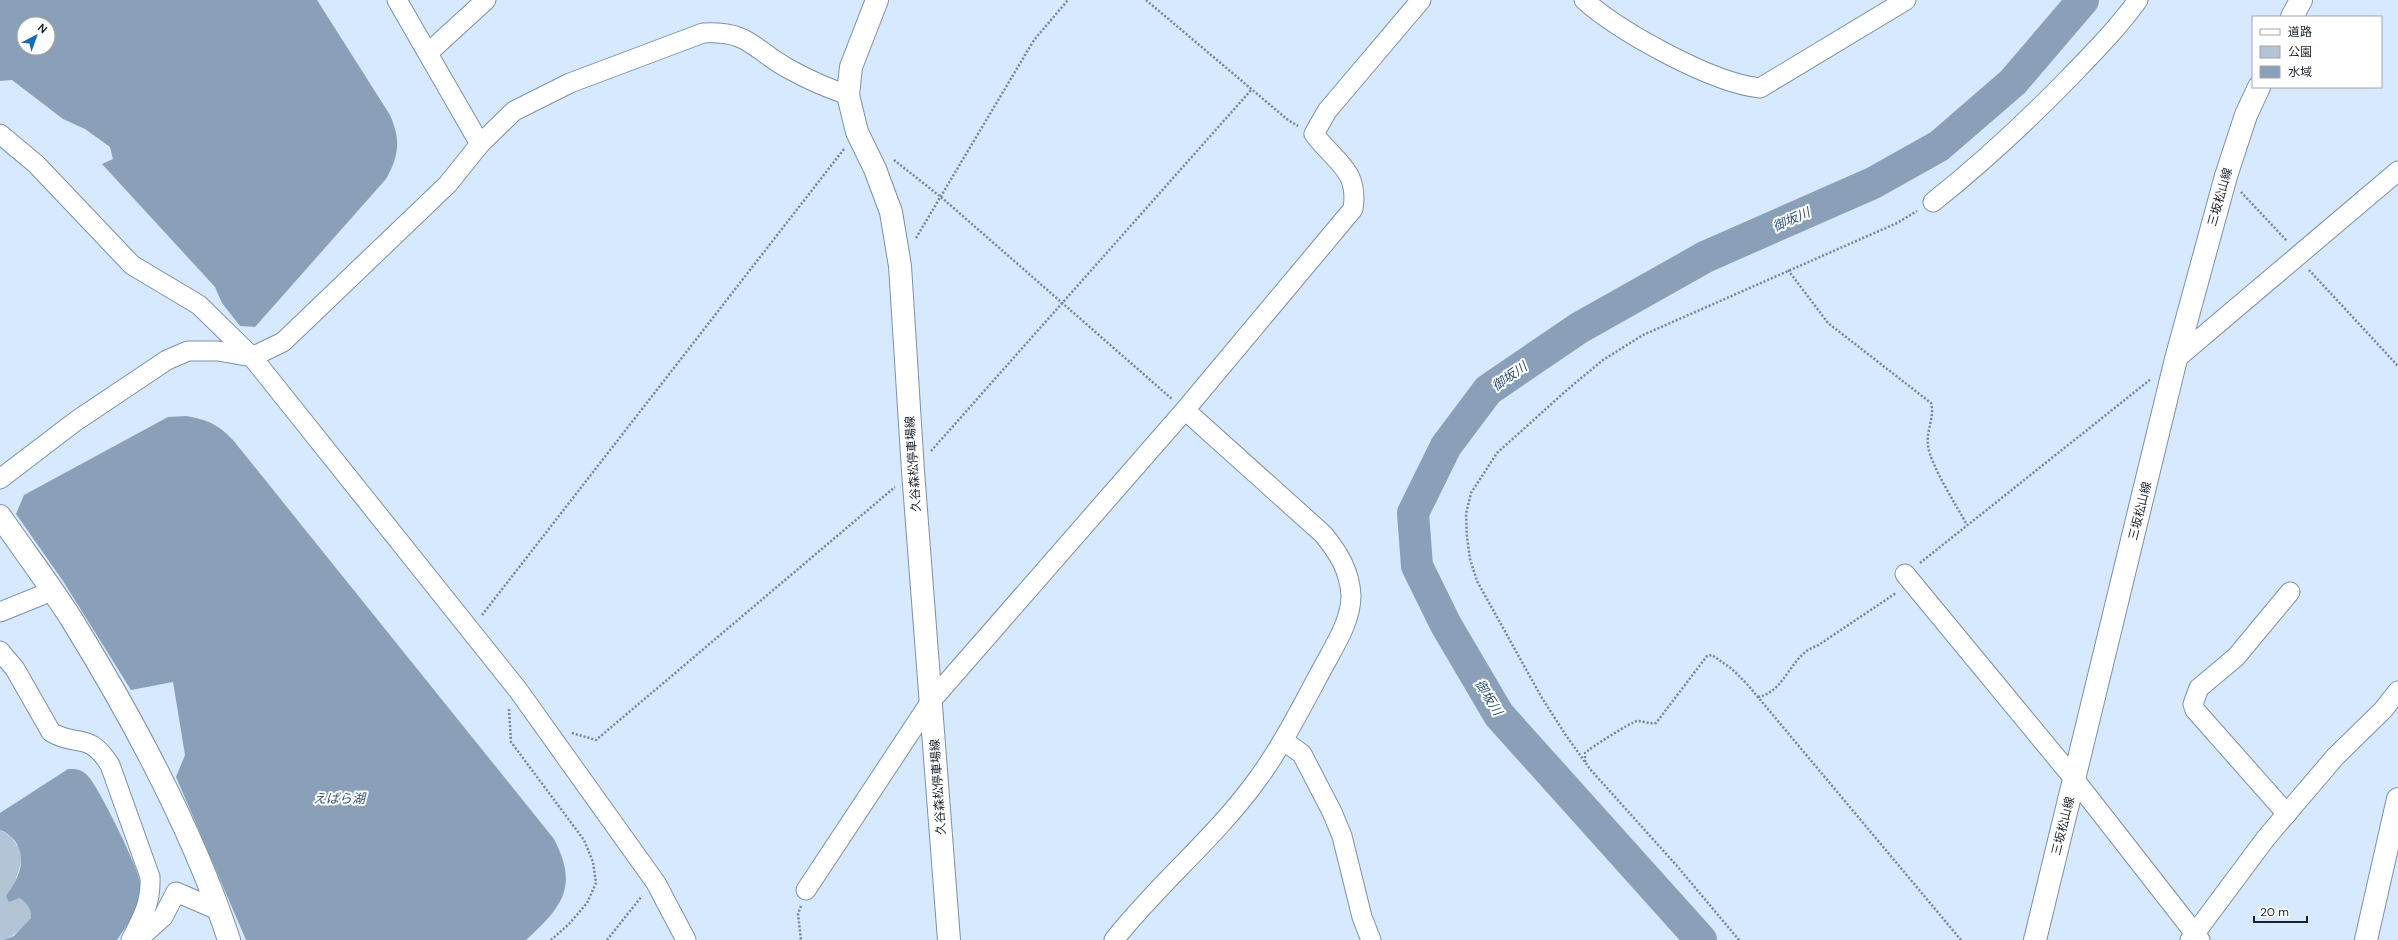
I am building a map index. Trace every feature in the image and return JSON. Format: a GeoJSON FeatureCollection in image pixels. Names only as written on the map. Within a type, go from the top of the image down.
{"type":"FeatureCollection","features":[{"type":"Feature","properties":{"kind":"main road","name":"久谷森松停車場線"},"geometry":{"type":"LineString","coordinates":[[877,0],[851,67],[848,95],[857,132],[875,169],[891,212],[900,266],[949,940]]}},
{"type":"Feature","properties":{"kind":"main road"},"geometry":{"type":"LineString","coordinates":[[2293,16],[2301,0]]}},
{"type":"Feature","properties":{"kind":"main road","name":"三坂松山線"},"geometry":{"type":"LineString","coordinates":[[2035,940],[2176,359],[2226,176],[2246,115],[2259,88]]}},
{"type":"Feature","properties":{"kind":"main road"},"geometry":{"type":"LineString","coordinates":[[0,516],[72,619],[127,712],[196,854],[229,940]]}},
{"type":"Feature","properties":{"kind":"main road"},"geometry":{"type":"LineString","coordinates":[[2366,940],[2398,799]]}},
{"type":"Feature","properties":{"kind":"street"},"geometry":{"type":"LineString","coordinates":[[397,0],[480,144]]}},
{"type":"Feature","properties":{"kind":"street"},"geometry":{"type":"LineString","coordinates":[[428,53],[486,0]]}},
{"type":"Feature","properties":{"kind":"street"},"geometry":{"type":"LineString","coordinates":[[806,890],[931,701],[1185,410],[1353,209],[1355,193],[1350,175],[1326,151],[1314,134],[1327,111],[1421,0]]}},
{"type":"Feature","properties":{"kind":"street"},"geometry":{"type":"LineString","coordinates":[[1584,0],[1597,12],[1639,38],[1704,70],[1745,87],[1760,88],[1906,0]]}},
{"type":"Feature","properties":{"kind":"street"},"geometry":{"type":"LineString","coordinates":[[1933,202],[1963,178],[2042,106],[2090,57],[2138,0]]}},
{"type":"Feature","properties":{"kind":"street"},"geometry":{"type":"LineString","coordinates":[[0,479],[76,421],[167,360],[188,351],[218,351],[252,357],[283,342],[448,184],[480,144],[514,111],[570,82],[703,34],[723,32],[738,35],[789,69],[828,88],[848,95]]}},
{"type":"Feature","properties":{"kind":"street"},"geometry":{"type":"LineString","coordinates":[[0,134],[36,164],[132,265],[199,305],[252,357],[518,690],[656,884],[686,940]]}},
{"type":"Feature","properties":{"kind":"street"},"geometry":{"type":"LineString","coordinates":[[2176,359],[2398,171]]}},
{"type":"Feature","properties":{"kind":"street"},"geometry":{"type":"LineString","coordinates":[[1114,940],[1257,781],[1284,741],[1346,621],[1351,596],[1347,574],[1339,553],[1323,534],[1185,410]]}},
{"type":"Feature","properties":{"kind":"street"},"geometry":{"type":"LineString","coordinates":[[1909,578],[2075,780],[2195,938],[2287,814],[2335,757],[2383,710],[2398,691]]}},
{"type":"Feature","properties":{"kind":"street"},"geometry":{"type":"LineString","coordinates":[[0,612],[52,591]]}},
{"type":"Feature","properties":{"kind":"street"},"geometry":{"type":"LineString","coordinates":[[2287,814],[2195,710],[2193,704],[2199,688],[2236,657],[2290,592]]}},
{"type":"Feature","properties":{"kind":"street"},"geometry":{"type":"LineString","coordinates":[[0,651],[15,669],[51,732],[59,738],[88,742],[101,751],[110,765],[150,877],[151,895],[146,913],[131,940]]}},
{"type":"Feature","properties":{"kind":"street"},"geometry":{"type":"LineString","coordinates":[[1284,741],[1302,754],[1332,812],[1342,836],[1362,917],[1371,940]]}},
{"type":"Feature","properties":{"kind":"street"},"geometry":{"type":"LineString","coordinates":[[137,940],[163,917],[176,892],[218,910]]}},
{"type":"Feature","properties":{"kind":"path"},"geometry":{"type":"LineString","coordinates":[[915,240],[1034,40],[1068,0]]}},
{"type":"Feature","properties":{"kind":"path"},"geometry":{"type":"LineString","coordinates":[[1146,0],[1288,120],[1314,134]]}},
{"type":"Feature","properties":{"kind":"path"},"geometry":{"type":"LineString","coordinates":[[482,619],[482,614],[857,132]]}},
{"type":"Feature","properties":{"kind":"path"},"geometry":{"type":"LineString","coordinates":[[893,160],[941,196],[1185,410]]}},
{"type":"Feature","properties":{"kind":"path"},"geometry":{"type":"LineString","coordinates":[[2226,176],[2398,366]]}},
{"type":"Feature","properties":{"kind":"path"},"geometry":{"type":"LineString","coordinates":[[1739,940],[1585,762],[1542,698],[1477,581],[1470,559],[1467,537],[1466,514],[1471,493],[1497,453],[1568,389],[1603,360],[1643,335],[1897,223],[1933,202]]}},
{"type":"Feature","properties":{"kind":"path"},"geometry":{"type":"LineString","coordinates":[[1788,270],[1828,323],[1931,403],[1933,411],[1928,433],[1929,454],[1967,525]]}},
{"type":"Feature","properties":{"kind":"path"},"geometry":{"type":"LineString","coordinates":[[1758,697],[1765,696],[1776,688],[1808,649],[1817,646],[1909,578],[1967,525],[2176,359]]}},
{"type":"Feature","properties":{"kind":"path"},"geometry":{"type":"LineString","coordinates":[[1585,762],[1585,753],[1590,748],[1605,741],[1629,723],[1638,721],[1656,723],[1707,656],[1712,655],[1732,669],[1758,697],[1961,940]]}},
{"type":"Feature","properties":{"kind":"path"},"geometry":{"type":"LineString","coordinates":[[518,690],[509,699],[511,742],[584,840],[593,862],[596,883],[587,903],[569,924],[551,940]]}},
{"type":"Feature","properties":{"kind":"path"},"geometry":{"type":"LineString","coordinates":[[607,940],[642,896],[656,884]]}},
{"type":"Feature","properties":{"kind":"path"},"geometry":{"type":"LineString","coordinates":[[801,940],[798,914],[806,890]]}},
{"type":"Feature","properties":{"kind":"green space"},"geometry":{"type":"Polygon","coordinates":[[[0,830],[11,837],[19,848],[22,859],[14,885],[14,899],[20,898],[27,904],[31,918],[21,929],[9,938],[0,940],[0,830]]]}},
{"type":"Feature","properties":{"kind":"water"},"geometry":{"type":"Polygon","coordinates":[[[0,0],[317,0],[390,115],[396,132],[396,155],[394,163],[386,179],[255,327],[240,326],[222,303],[215,287],[102,164],[113,159],[110,147],[85,129],[63,119],[12,80],[0,81],[0,0]]]}},
{"type":"Feature","properties":{"kind":"water","name":"えばら湖"},"geometry":{"type":"Polygon","coordinates":[[[186,416],[201,419],[217,426],[233,440],[554,839],[565,870],[566,883],[563,895],[549,917],[526,940],[246,940],[176,777],[185,755],[173,682],[131,690],[63,581],[16,514],[24,495],[168,417],[186,416]]]}},
{"type":"Feature","properties":{"kind":"water"},"geometry":{"type":"Polygon","coordinates":[[[68,769],[78,770],[87,775],[100,794],[117,827],[138,874],[140,882],[139,898],[134,913],[117,940],[3,940],[14,936],[31,918],[31,915],[27,904],[20,898],[9,902],[6,896],[18,877],[21,855],[15,841],[8,834],[0,830],[0,813],[68,769]]]}},
{"type":"Feature","properties":{"kind":"waterway","name":"御坂川"},"geometry":{"type":"LineString","coordinates":[[1701,940],[1499,715],[1446,625],[1417,566],[1413,513],[1446,446],[1488,390],[1579,328],[1705,257],[1873,183],[1939,146],[2013,82],[2083,0]]}}]}
